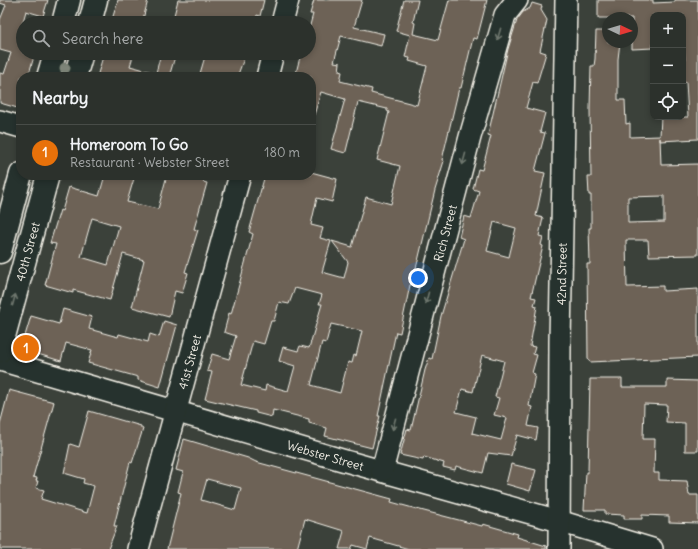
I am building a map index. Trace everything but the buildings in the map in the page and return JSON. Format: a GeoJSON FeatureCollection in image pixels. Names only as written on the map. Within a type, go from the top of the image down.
{"type":"FeatureCollection","features":[{"type":"Feature","properties":{"kind":"main road"},"geometry":{"type":"LineString","coordinates":[[65,16],[69,0]]}},
{"type":"Feature","properties":{"kind":"main road"},"geometry":{"type":"LineString","coordinates":[[92,16],[96,0]]}},
{"type":"Feature","properties":{"kind":"main road"},"geometry":{"type":"LineString","coordinates":[[49,72],[52,60]]}},
{"type":"Feature","properties":{"kind":"main road"},"geometry":{"type":"LineString","coordinates":[[76,72],[80,60]]}},
{"type":"Feature","properties":{"kind":"main road"},"geometry":{"type":"LineString","coordinates":[[0,252],[19,180]]}},
{"type":"Feature","properties":{"kind":"main road","name":"40th Street"},"geometry":{"type":"LineString","coordinates":[[0,351],[47,180]]}},
{"type":"Feature","properties":{"kind":"street"},"geometry":{"type":"LineString","coordinates":[[284,16],[288,0]]}},
{"type":"Feature","properties":{"kind":"street","name":"Rich Street"},"geometry":{"type":"LineString","coordinates":[[382,471],[470,137],[500,30],[505,15],[517,0]]}},
{"type":"Feature","properties":{"kind":"street","name":"42nd Street"},"geometry":{"type":"LineString","coordinates":[[558,549],[560,311],[566,0]]}},
{"type":"Feature","properties":{"kind":"street"},"geometry":{"type":"LineString","coordinates":[[268,72],[271,60]]}},
{"type":"Feature","properties":{"kind":"street"},"geometry":{"type":"LineString","coordinates":[[0,121],[16,126]]}},
{"type":"Feature","properties":{"kind":"street","name":"41st Street"},"geometry":{"type":"LineString","coordinates":[[138,549],[239,180]]}},
{"type":"Feature","properties":{"kind":"street","name":"Webster Street"},"geometry":{"type":"LineString","coordinates":[[0,360],[652,549]]}},
{"type":"Feature","properties":{"kind":"place","name":"Homeroom To Go"},"geometry":{"type":"Point","coordinates":[26,348]}}]}
